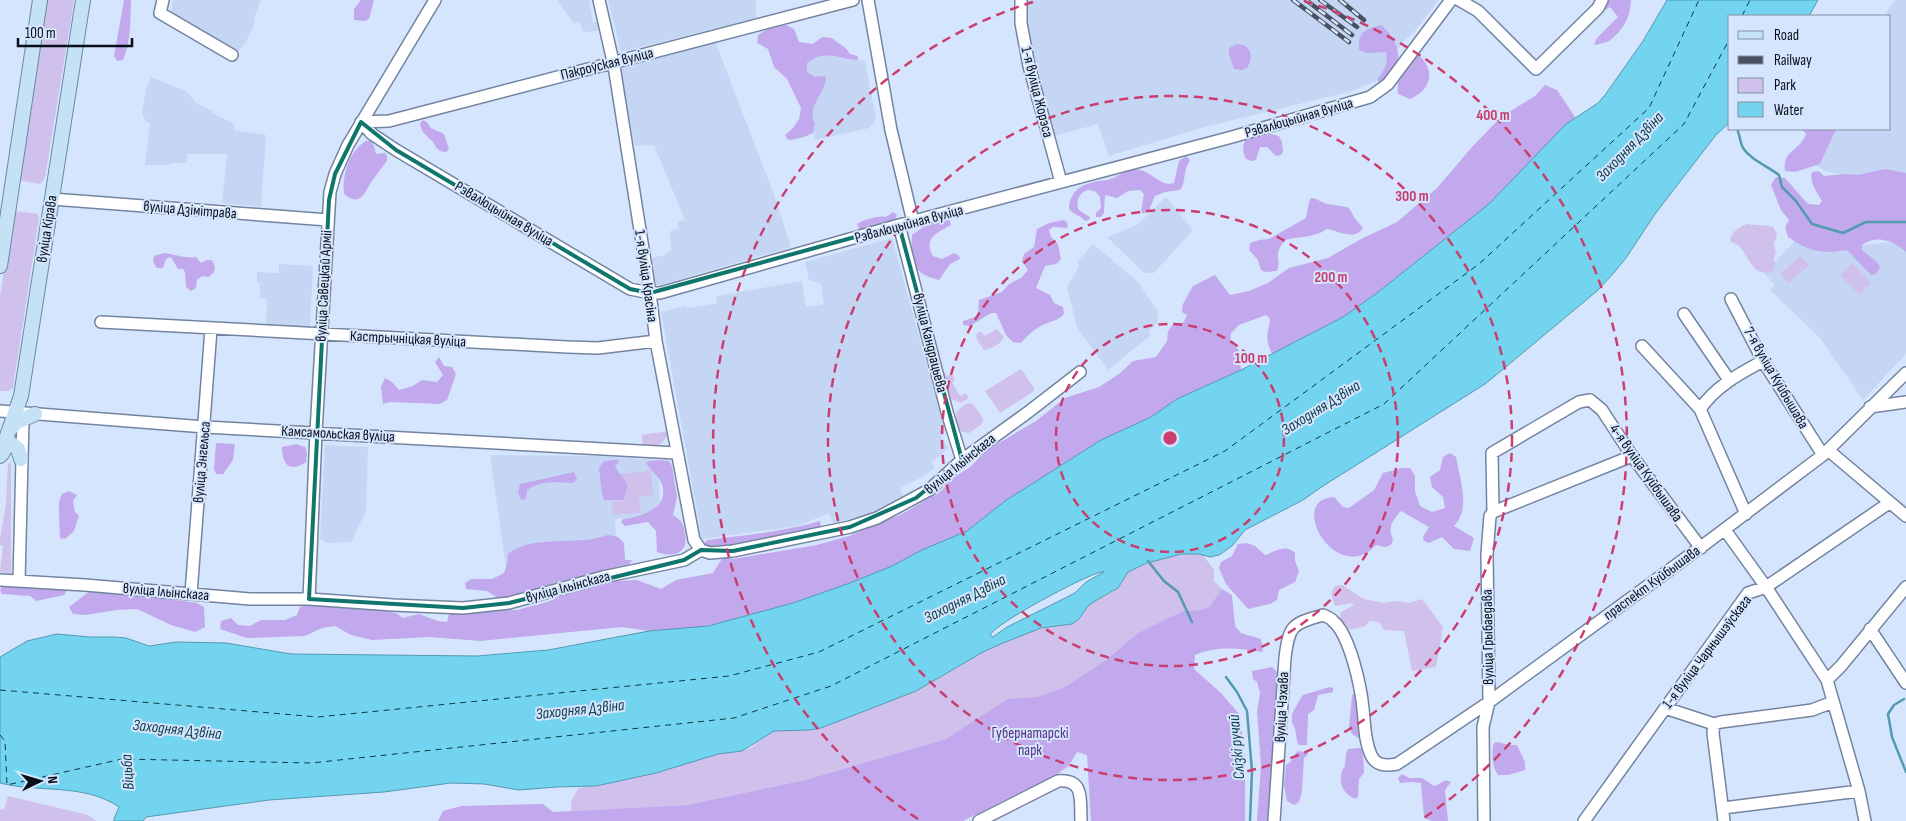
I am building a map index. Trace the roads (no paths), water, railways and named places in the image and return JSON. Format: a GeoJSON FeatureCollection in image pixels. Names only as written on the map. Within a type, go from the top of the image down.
{"type":"FeatureCollection","features":[{"type":"Feature","properties":{"kind":"main road"},"geometry":{"type":"LineString","coordinates":[[0,266],[6,196],[40,0]]}},
{"type":"Feature","properties":{"kind":"main road","name":"вуліца Кірава"},"geometry":{"type":"LineString","coordinates":[[0,456],[10,428],[25,415],[21,396],[84,0]]}},
{"type":"Feature","properties":{"kind":"main road"},"geometry":{"type":"LineString","coordinates":[[0,456],[6,446],[12,444],[18,449],[21,459]]}},
{"type":"Feature","properties":{"kind":"street"},"geometry":{"type":"LineString","coordinates":[[163,0],[160,13],[232,55]]}},
{"type":"Feature","properties":{"kind":"street","name":"вуліца Савецкай Арміі"},"geometry":{"type":"LineString","coordinates":[[310,599],[316,432],[330,192],[335,174],[348,145],[436,0]]}},
{"type":"Feature","properties":{"kind":"street","name":"1-я вуліца Красіна"},"geometry":{"type":"LineString","coordinates":[[600,0],[613,62],[656,341],[676,453],[694,540],[701,550]]}},
{"type":"Feature","properties":{"kind":"street","name":"Пакроўская вуліца"},"geometry":{"type":"LineString","coordinates":[[361,122],[389,121],[852,0]]}},
{"type":"Feature","properties":{"kind":"street"},"geometry":{"type":"LineString","coordinates":[[868,0],[891,130],[913,222]]}},
{"type":"Feature","properties":{"kind":"street","name":"1-я вуліца Жорэса"},"geometry":{"type":"LineString","coordinates":[[1021,0],[1021,23],[1029,66],[1061,182]]}},
{"type":"Feature","properties":{"kind":"street","name":"Рэвалюцыйная вуліца"},"geometry":{"type":"LineString","coordinates":[[361,122],[372,134],[396,150],[630,289],[650,293],[668,291],[913,222],[1232,137],[1370,97],[1388,84],[1451,0]]}},
{"type":"Feature","properties":{"kind":"street"},"geometry":{"type":"LineString","coordinates":[[1459,0],[1478,12],[1536,69],[1598,8],[1602,0]]}},
{"type":"Feature","properties":{"kind":"street","name":"вуліца Дзімітрава"},"geometry":{"type":"LineString","coordinates":[[52,199],[328,220]]}},
{"type":"Feature","properties":{"kind":"street","name":"вуліца Кандрацьева"},"geometry":{"type":"LineString","coordinates":[[899,226],[962,460]]}},
{"type":"Feature","properties":{"kind":"street","name":"7-я вуліца Куйбышава"},"geometry":{"type":"LineString","coordinates":[[1731,299],[1763,361],[1825,453],[1906,516]]}},
{"type":"Feature","properties":{"kind":"street"},"geometry":{"type":"LineString","coordinates":[[1684,314],[1729,380]]}},
{"type":"Feature","properties":{"kind":"street","name":"Кастрычніцкая вуліца"},"geometry":{"type":"LineString","coordinates":[[101,322],[598,348],[656,341]]}},
{"type":"Feature","properties":{"kind":"street","name":"вуліца Энгельса"},"geometry":{"type":"LineString","coordinates":[[191,594],[211,329]]}},
{"type":"Feature","properties":{"kind":"street"},"geometry":{"type":"LineString","coordinates":[[1642,346],[1700,409],[1746,514]]}},
{"type":"Feature","properties":{"kind":"street"},"geometry":{"type":"LineString","coordinates":[[1700,409],[1706,400],[1729,380],[1763,361]]}},
{"type":"Feature","properties":{"kind":"street","name":"вуліца Ільінскага"},"geometry":{"type":"LineString","coordinates":[[0,580],[250,599],[310,599],[463,608],[509,603],[603,577],[684,560],[701,550],[710,553],[732,552],[850,527],[877,518],[900,508],[929,490],[962,460],[1080,372]]}},
{"type":"Feature","properties":{"kind":"street","name":"праспект Куйбышава"},"geometry":{"type":"LineString","coordinates":[[1324,615],[1333,620],[1338,626],[1353,661],[1364,709],[1365,733],[1371,756],[1379,764],[1387,766],[1397,764],[1489,702],[1746,514],[1825,453],[1906,373]]}},
{"type":"Feature","properties":{"kind":"street","name":"4-я вуліца Куйбышава"},"geometry":{"type":"LineString","coordinates":[[1492,453],[1580,402],[1590,400],[1602,410],[1632,456],[1701,548]]}},
{"type":"Feature","properties":{"kind":"street"},"geometry":{"type":"LineString","coordinates":[[1870,407],[1906,402]]}},
{"type":"Feature","properties":{"kind":"street","name":"Камсамольская вуліца"},"geometry":{"type":"LineString","coordinates":[[0,411],[25,415],[205,427],[676,453]]}},
{"type":"Feature","properties":{"kind":"street","name":"вуліца Кірава"},"geometry":{"type":"LineString","coordinates":[[19,581],[21,459],[25,415]]}},
{"type":"Feature","properties":{"kind":"street","name":"вуліца Грыбаедава"},"geometry":{"type":"LineString","coordinates":[[1484,821],[1483,727],[1489,702],[1488,554],[1490,516],[1493,512],[1492,453]]}},
{"type":"Feature","properties":{"kind":"street"},"geometry":{"type":"LineString","coordinates":[[1493,512],[1632,456]]}},
{"type":"Feature","properties":{"kind":"street","name":"1-я вуліца Чарнышэўскага"},"geometry":{"type":"LineString","coordinates":[[1584,821],[1748,593],[1766,587],[1889,503]]}},
{"type":"Feature","properties":{"kind":"street"},"geometry":{"type":"LineString","coordinates":[[1725,530],[1766,587],[1827,680],[1860,791],[1865,821]]}},
{"type":"Feature","properties":{"kind":"street"},"geometry":{"type":"LineString","coordinates":[[1827,680],[1841,666],[1906,586]]}},
{"type":"Feature","properties":{"kind":"street","name":"вуліца Чэхава"},"geometry":{"type":"LineString","coordinates":[[1274,821],[1287,638],[1294,626],[1302,621],[1324,615]]}},
{"type":"Feature","properties":{"kind":"street"},"geometry":{"type":"LineString","coordinates":[[1870,629],[1906,683]]}},
{"type":"Feature","properties":{"kind":"street"},"geometry":{"type":"LineString","coordinates":[[1665,708],[1714,724],[1812,710],[1833,702]]}},
{"type":"Feature","properties":{"kind":"street"},"geometry":{"type":"LineString","coordinates":[[1714,724],[1713,733],[1724,821]]}},
{"type":"Feature","properties":{"kind":"street"},"geometry":{"type":"LineString","coordinates":[[979,821],[1058,781],[1068,780],[1076,784],[1080,792],[1081,821]]}},
{"type":"Feature","properties":{"kind":"street"},"geometry":{"type":"LineString","coordinates":[[1723,808],[1860,791]]}},
{"type":"Feature","properties":{"kind":"water"},"geometry":{"type":"Polygon","coordinates":[[[1667,0],[1818,0],[1810,15],[1728,15],[1728,124],[1716,135],[1655,214],[1626,258],[1612,275],[1597,291],[1485,384],[1303,500],[1245,530],[1232,546],[1219,555],[1210,557],[1199,554],[1182,554],[1147,563],[1128,572],[1118,588],[1088,606],[1079,619],[1072,624],[1041,628],[1003,643],[983,652],[916,691],[821,728],[774,731],[742,751],[718,754],[656,773],[596,786],[519,790],[484,784],[451,783],[384,792],[269,800],[146,817],[143,821],[114,821],[119,807],[105,799],[76,791],[0,783],[0,657],[27,641],[57,634],[126,638],[149,646],[176,642],[226,643],[291,654],[477,656],[548,650],[649,631],[708,626],[793,603],[892,566],[922,550],[967,531],[1005,501],[1101,440],[1151,417],[1177,399],[1241,370],[1343,317],[1377,293],[1489,204],[1566,124],[1598,103],[1643,41],[1667,0]],[[1104,572],[1092,575],[1041,600],[1007,621],[990,635],[993,637],[1007,627],[1075,593],[1086,582],[1104,572]]]}},
{"type":"Feature","properties":{"kind":"waterway"},"geometry":{"type":"LineString","coordinates":[[1737,130],[1741,144],[1746,152],[1779,175],[1782,187],[1796,201],[1812,224],[1843,233],[1866,222],[1906,222]]}},
{"type":"Feature","properties":{"kind":"waterway","name":"Слізкі ручай"},"geometry":{"type":"LineString","coordinates":[[1148,561],[1164,581],[1178,592],[1192,622]]}},
{"type":"Feature","properties":{"kind":"waterway","name":"Слізкі ручай"},"geometry":{"type":"LineString","coordinates":[[1226,677],[1247,711],[1252,771],[1250,821]]}},
{"type":"Feature","properties":{"kind":"waterway"},"geometry":{"type":"LineString","coordinates":[[1904,699],[1894,705],[1888,714],[1892,737],[1906,772]]}},
{"type":"Feature","properties":{"kind":"railway"},"geometry":{"type":"LineString","coordinates":[[1293,0],[1349,42]]}},
{"type":"Feature","properties":{"kind":"railway"},"geometry":{"type":"LineString","coordinates":[[1306,0],[1352,35]]}},
{"type":"Feature","properties":{"kind":"railway"},"geometry":{"type":"LineString","coordinates":[[1320,0],[1357,27]]}},
{"type":"Feature","properties":{"kind":"railway"},"geometry":{"type":"LineString","coordinates":[[1340,0],[1364,20]]}},
{"type":"Feature","properties":{"kind":"water label","name":"Заходняя Дзвіна"},"geometry":{"type":"Point","coordinates":[1630,147]}},
{"type":"Feature","properties":{"kind":"water label","name":"Заходняя Дзвіна"},"geometry":{"type":"Point","coordinates":[1321,408]}},
{"type":"Feature","properties":{"kind":"water label","name":"Заходняя Дзвіна"},"geometry":{"type":"Point","coordinates":[965,599]}},
{"type":"Feature","properties":{"kind":"water label","name":"Заходняя Дзвіна"},"geometry":{"type":"Point","coordinates":[580,710]}},
{"type":"Feature","properties":{"kind":"water label","name":"Заходняя Дзвіна"},"geometry":{"type":"Point","coordinates":[177,730]}},
{"type":"Feature","properties":{"kind":"water label","name":"Віцьба"},"geometry":{"type":"Point","coordinates":[128,772]}},
{"type":"Feature","properties":{"kind":"park label","name":"Губернатарскі парк"},"geometry":{"type":"Point","coordinates":[1030,742]}}]}
